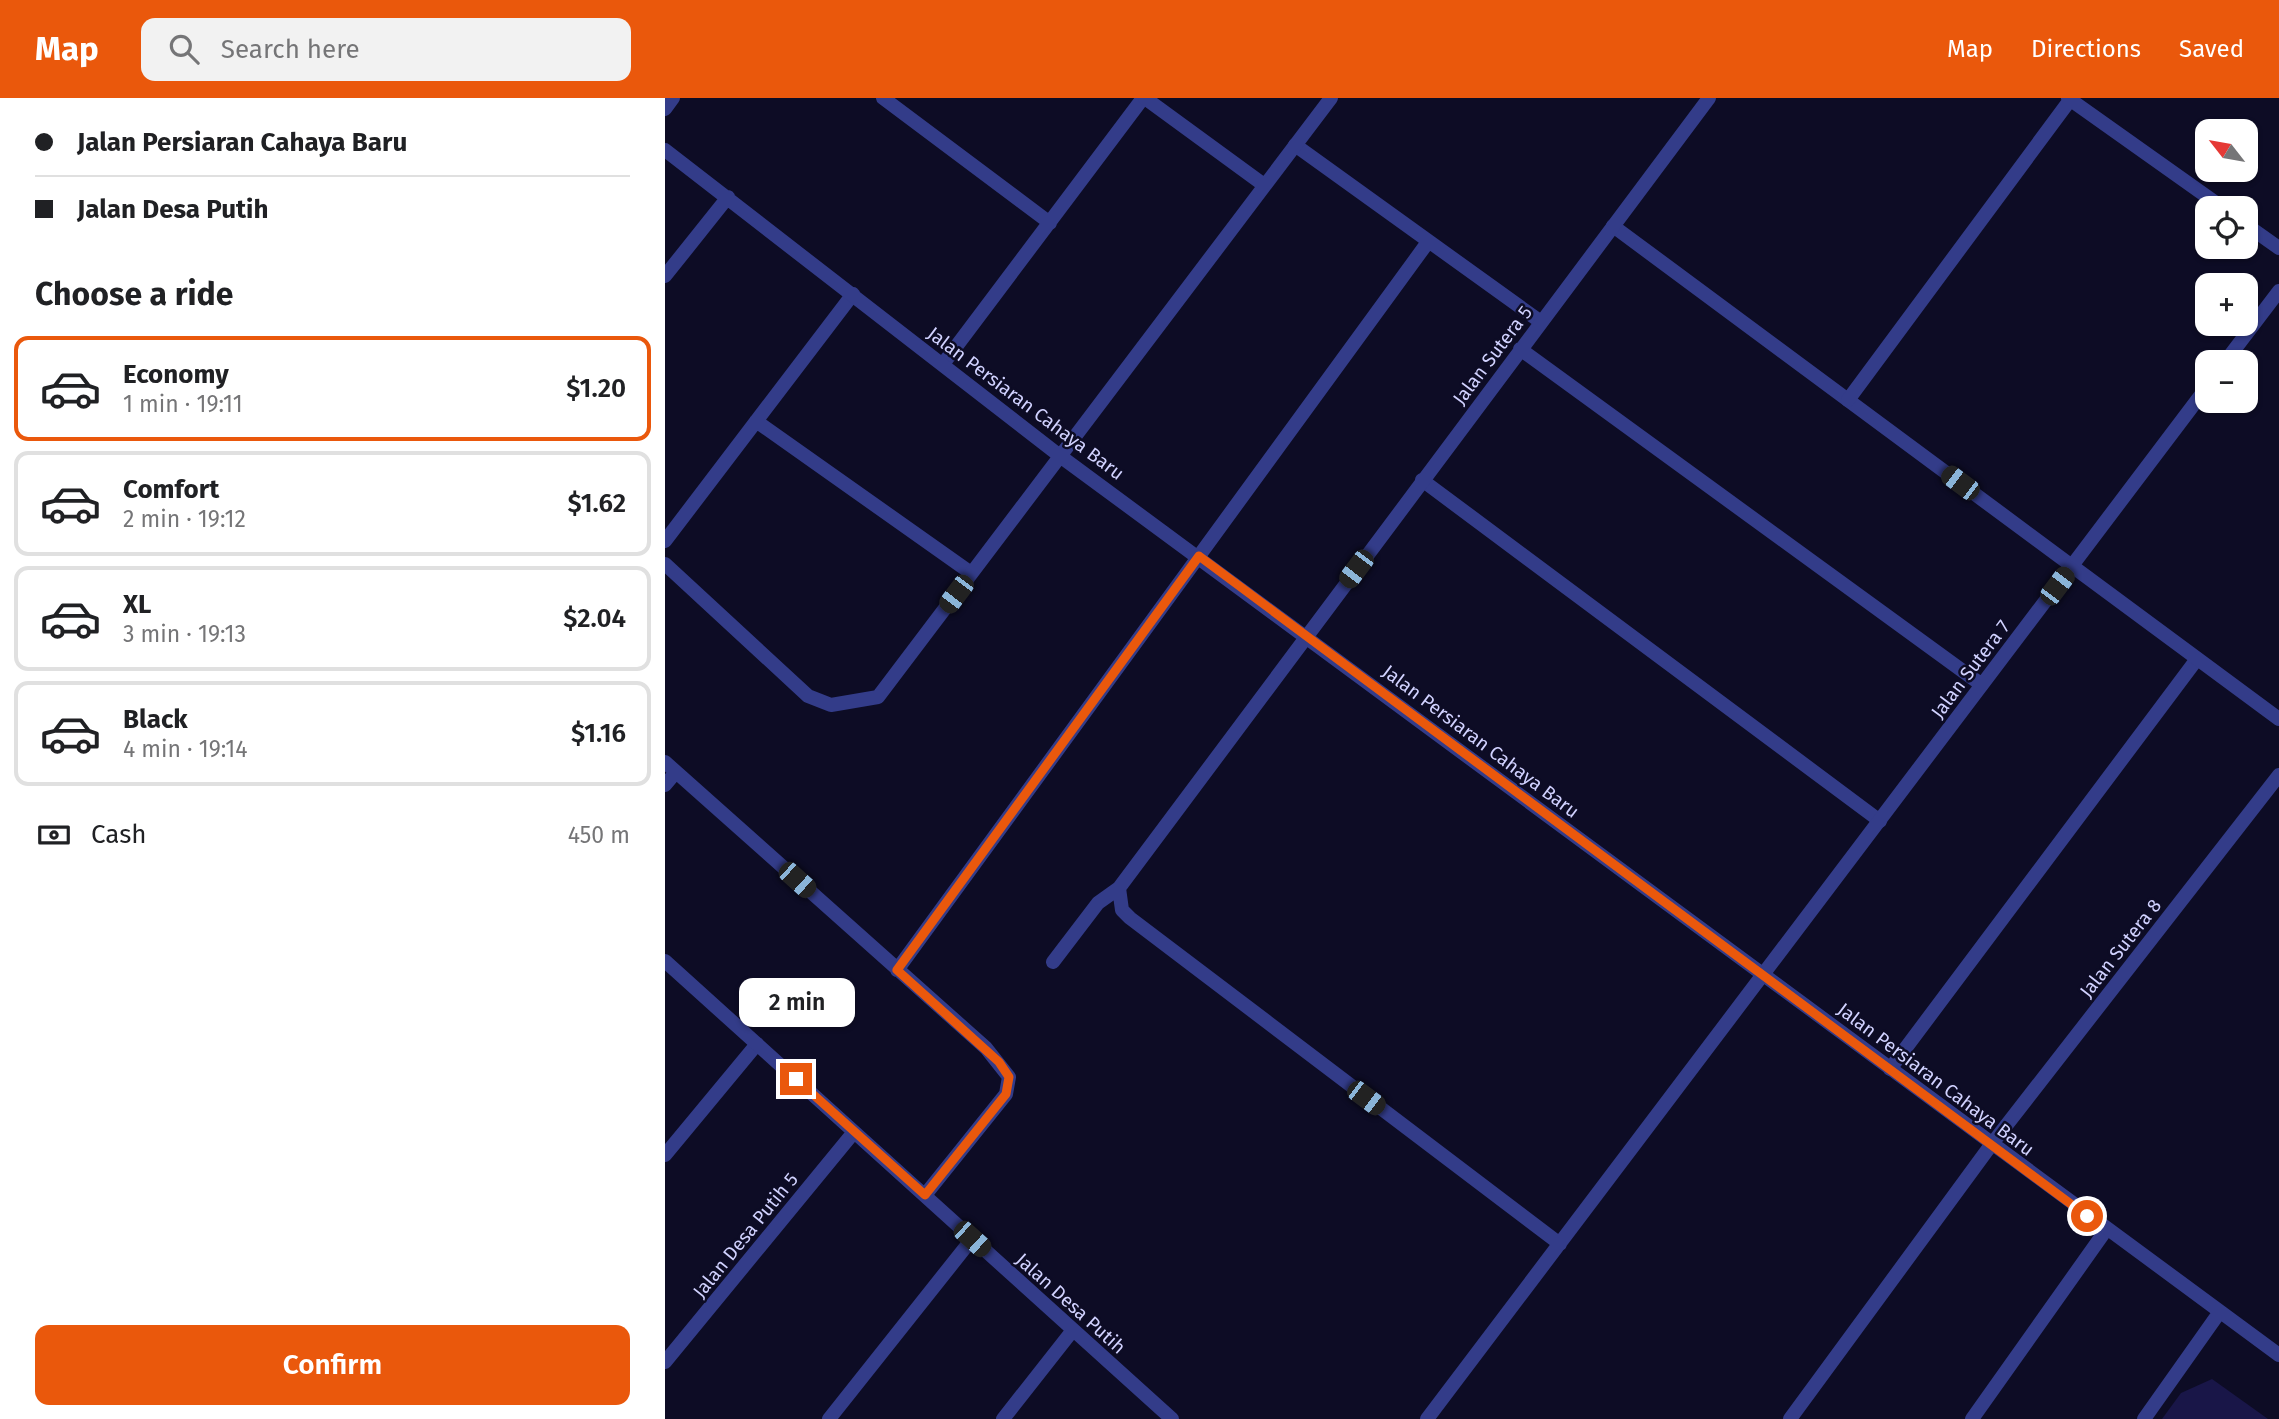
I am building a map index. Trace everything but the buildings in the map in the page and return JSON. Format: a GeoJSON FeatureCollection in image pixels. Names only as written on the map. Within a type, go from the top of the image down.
{"type":"FeatureCollection","features":[{"type":"Feature","properties":{"kind":"street"},"geometry":{"type":"LineString","coordinates":[[665,109],[673,98]]}},
{"type":"Feature","properties":{"kind":"street"},"geometry":{"type":"LineString","coordinates":[[883,98],[1049,223]]}},
{"type":"Feature","properties":{"kind":"street"},"geometry":{"type":"LineString","coordinates":[[943,364],[1144,98],[1264,185]]}},
{"type":"Feature","properties":{"kind":"street"},"geometry":{"type":"LineString","coordinates":[[665,564],[808,696],[831,705],[877,697],[1331,98]]}},
{"type":"Feature","properties":{"kind":"street","name":"Jalan Sutera 5"},"geometry":{"type":"LineString","coordinates":[[1053,962],[1098,903],[1119,888],[1709,98]]}},
{"type":"Feature","properties":{"kind":"street"},"geometry":{"type":"LineString","coordinates":[[1849,400],[2069,99],[2206,196]]}},
{"type":"Feature","properties":{"kind":"street"},"geometry":{"type":"LineString","coordinates":[[1295,145],[1541,322]]}},
{"type":"Feature","properties":{"kind":"street","name":"Jalan Persiaran Cahaya Baru"},"geometry":{"type":"LineString","coordinates":[[665,150],[1060,456],[1307,635],[1991,1146],[2279,1356]]}},
{"type":"Feature","properties":{"kind":"street"},"geometry":{"type":"LineString","coordinates":[[665,276],[728,197]]}},
{"type":"Feature","properties":{"kind":"street"},"geometry":{"type":"LineString","coordinates":[[1613,226],[2279,719]]}},
{"type":"Feature","properties":{"kind":"street"},"geometry":{"type":"LineString","coordinates":[[2258,233],[2279,248]]}},
{"type":"Feature","properties":{"kind":"street"},"geometry":{"type":"LineString","coordinates":[[897,970],[1428,242]]}},
{"type":"Feature","properties":{"kind":"street"},"geometry":{"type":"LineString","coordinates":[[2234,350],[2279,291]]}},
{"type":"Feature","properties":{"kind":"street"},"geometry":{"type":"LineString","coordinates":[[665,541],[853,294]]}},
{"type":"Feature","properties":{"kind":"street"},"geometry":{"type":"LineString","coordinates":[[1520,349],[1982,685]]}},
{"type":"Feature","properties":{"kind":"street","name":"Jalan Sutera 7"},"geometry":{"type":"LineString","coordinates":[[1427,1419],[2195,403]]}},
{"type":"Feature","properties":{"kind":"street"},"geometry":{"type":"LineString","coordinates":[[756,421],[971,573]]}},
{"type":"Feature","properties":{"kind":"street"},"geometry":{"type":"LineString","coordinates":[[1422,481],[1880,821]]}},
{"type":"Feature","properties":{"kind":"street"},"geometry":{"type":"LineString","coordinates":[[1890,1069],[2197,659]]}},
{"type":"Feature","properties":{"kind":"street"},"geometry":{"type":"LineString","coordinates":[[665,785],[671,767],[986,1048],[1009,1077],[1006,1094],[925,1195]]}},
{"type":"Feature","properties":{"kind":"street","name":"Jalan Sutera 8"},"geometry":{"type":"LineString","coordinates":[[1790,1419],[1991,1146],[2279,775]]}},
{"type":"Feature","properties":{"kind":"street"},"geometry":{"type":"LineString","coordinates":[[1119,888],[1122,910],[1130,918],[1559,1244]]}},
{"type":"Feature","properties":{"kind":"street","name":"Jalan Desa Putih"},"geometry":{"type":"LineString","coordinates":[[665,961],[1172,1419]]}},
{"type":"Feature","properties":{"kind":"street"},"geometry":{"type":"LineString","coordinates":[[665,1155],[757,1044]]}},
{"type":"Feature","properties":{"kind":"street","name":"Jalan Desa Putih 5"},"geometry":{"type":"LineString","coordinates":[[665,1362],[854,1132]]}},
{"type":"Feature","properties":{"kind":"street"},"geometry":{"type":"LineString","coordinates":[[1972,1419],[2106,1230]]}},
{"type":"Feature","properties":{"kind":"street"},"geometry":{"type":"LineString","coordinates":[[829,1419],[972,1239]]}},
{"type":"Feature","properties":{"kind":"street"},"geometry":{"type":"LineString","coordinates":[[2144,1419],[2220,1313]]}},
{"type":"Feature","properties":{"kind":"street"},"geometry":{"type":"LineString","coordinates":[[1003,1419],[1073,1330]]}},
{"type":"Feature","properties":{"kind":"route"},"geometry":{"type":"LineString","coordinates":[[796,1079],[925,1195],[1006,1094],[1009,1077],[999,1062],[897,970],[1199,556],[2087,1216]]}}]}
